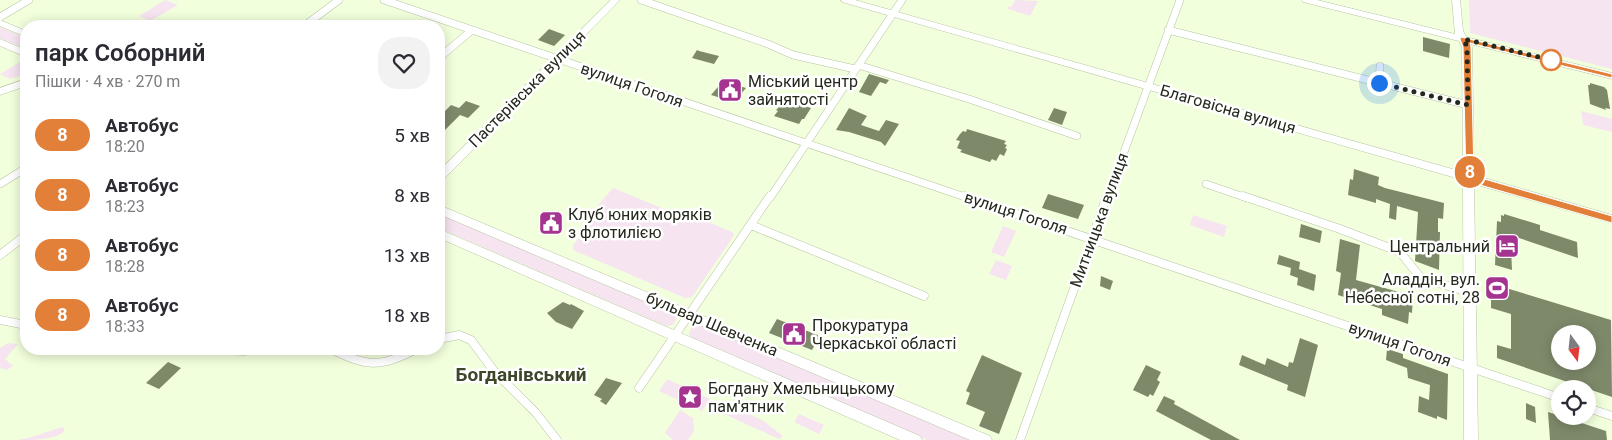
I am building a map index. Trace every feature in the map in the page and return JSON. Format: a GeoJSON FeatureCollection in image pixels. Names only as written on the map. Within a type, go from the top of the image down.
{"type":"FeatureCollection","features":[{"type":"Feature","properties":{"kind":"main road","name":"Пастерівська вулиця"},"geometry":{"type":"LineString","coordinates":[[445,171],[616,0]]}},
{"type":"Feature","properties":{"kind":"main road","name":"Благовісна вулиця"},"geometry":{"type":"LineString","coordinates":[[845,0],[1612,219]]}},
{"type":"Feature","properties":{"kind":"main road"},"geometry":{"type":"LineString","coordinates":[[1306,0],[1612,76]]}},
{"type":"Feature","properties":{"kind":"main road"},"geometry":{"type":"LineString","coordinates":[[1456,0],[1458,30],[1467,47],[1472,368],[1471,440]]}},
{"type":"Feature","properties":{"kind":"main road"},"geometry":{"type":"LineString","coordinates":[[0,23],[20,31]]}},
{"type":"Feature","properties":{"kind":"main road"},"geometry":{"type":"LineString","coordinates":[[0,42],[20,51]]}},
{"type":"Feature","properties":{"kind":"main road"},"geometry":{"type":"LineString","coordinates":[[0,92],[20,84]]}},
{"type":"Feature","properties":{"kind":"main road","name":"бульвар Шевченка"},"geometry":{"type":"LineString","coordinates":[[445,212],[985,440]]}},
{"type":"Feature","properties":{"kind":"main road","name":"бульвар Шевченка"},"geometry":{"type":"LineString","coordinates":[[445,236],[914,440]]}},
{"type":"Feature","properties":{"kind":"street"},"geometry":{"type":"LineString","coordinates":[[0,17],[29,0]]}},
{"type":"Feature","properties":{"kind":"street"},"geometry":{"type":"LineString","coordinates":[[312,20],[339,0]]}},
{"type":"Feature","properties":{"kind":"street","name":"вулиця Гоголя"},"geometry":{"type":"LineString","coordinates":[[384,0],[443,20]]}},
{"type":"Feature","properties":{"kind":"street"},"geometry":{"type":"LineString","coordinates":[[641,0],[768,44],[788,54],[856,67],[978,102],[1077,136]]}},
{"type":"Feature","properties":{"kind":"street"},"geometry":{"type":"LineString","coordinates":[[639,388],[691,315],[902,0]]}},
{"type":"Feature","properties":{"kind":"street","name":"Митницька вулиця"},"geometry":{"type":"LineString","coordinates":[[1020,440],[1147,86],[1180,0]]}},
{"type":"Feature","properties":{"kind":"street","name":"вулиця Гоголя"},"geometry":{"type":"LineString","coordinates":[[445,21],[1093,238],[1551,395]]}},
{"type":"Feature","properties":{"kind":"street"},"geometry":{"type":"LineString","coordinates":[[445,53],[472,30]]}},
{"type":"Feature","properties":{"kind":"street"},"geometry":{"type":"LineString","coordinates":[[1168,30],[1468,105]]}},
{"type":"Feature","properties":{"kind":"street"},"geometry":{"type":"LineString","coordinates":[[1379,83],[1380,66]]}},
{"type":"Feature","properties":{"kind":"street"},"geometry":{"type":"LineString","coordinates":[[0,184],[20,172]]}},
{"type":"Feature","properties":{"kind":"street"},"geometry":{"type":"LineString","coordinates":[[1206,184],[1400,252],[1406,257],[1410,266],[1420,277],[1471,293]]}},
{"type":"Feature","properties":{"kind":"street"},"geometry":{"type":"LineString","coordinates":[[751,225],[924,296]]}},
{"type":"Feature","properties":{"kind":"street"},"geometry":{"type":"LineString","coordinates":[[0,255],[20,240]]}},
{"type":"Feature","properties":{"kind":"street"},"geometry":{"type":"LineString","coordinates":[[0,320],[20,324]]}},
{"type":"Feature","properties":{"kind":"street"},"geometry":{"type":"LineString","coordinates":[[445,338],[456,335],[465,336],[471,340],[494,371],[536,413],[558,440]]}},
{"type":"Feature","properties":{"kind":"street"},"geometry":{"type":"LineString","coordinates":[[346,355],[359,360],[380,363],[403,355]]}},
{"type":"Feature","properties":{"kind":"street"},"geometry":{"type":"LineString","coordinates":[[1596,411],[1612,416]]}},
{"type":"Feature","properties":{"kind":"shaded area"},"geometry":{"type":"Polygon","coordinates":[[[165,0],[178,5],[152,20],[139,16],[165,0]]]}},
{"type":"Feature","properties":{"kind":"shaded area"},"geometry":{"type":"Polygon","coordinates":[[[1015,0],[1038,1],[1030,16],[1008,9],[1015,0]]]}},
{"type":"Feature","properties":{"kind":"shaded area"},"geometry":{"type":"Polygon","coordinates":[[[1469,0],[1612,0],[1612,69],[1470,33],[1469,0]]]}},
{"type":"Feature","properties":{"kind":"shaded area"},"geometry":{"type":"Polygon","coordinates":[[[0,27],[20,35],[20,46],[0,38],[0,27]]]}},
{"type":"Feature","properties":{"kind":"shaded area"},"geometry":{"type":"Polygon","coordinates":[[[20,62],[20,76],[10,79],[0,74],[20,62]]]}},
{"type":"Feature","properties":{"kind":"shaded area"},"geometry":{"type":"Polygon","coordinates":[[[1581,111],[1612,119],[1612,132],[1583,125],[1581,111]]]}},
{"type":"Feature","properties":{"kind":"shaded area"},"geometry":{"type":"Polygon","coordinates":[[[613,188],[686,218],[706,221],[734,233],[692,297],[685,298],[573,250],[573,245],[588,227],[587,218],[613,188]]]}},
{"type":"Feature","properties":{"kind":"shaded area"},"geometry":{"type":"Polygon","coordinates":[[[1193,215],[1227,226],[1224,237],[1190,225],[1193,215]]]}},
{"type":"Feature","properties":{"kind":"shaded area"},"geometry":{"type":"Polygon","coordinates":[[[445,216],[675,313],[678,316],[673,325],[666,326],[445,231],[445,216]]]}},
{"type":"Feature","properties":{"kind":"shaded area"},"geometry":{"type":"Polygon","coordinates":[[[1003,226],[1016,231],[1004,257],[991,252],[1003,226]]]}},
{"type":"Feature","properties":{"kind":"shaded area"},"geometry":{"type":"Polygon","coordinates":[[[996,260],[1012,266],[1006,280],[989,274],[996,260]]]}},
{"type":"Feature","properties":{"kind":"shaded area"},"geometry":{"type":"Polygon","coordinates":[[[699,324],[973,440],[927,440],[692,339],[689,335],[690,331],[699,324]]]}},
{"type":"Feature","properties":{"kind":"shaded area"},"geometry":{"type":"Polygon","coordinates":[[[8,343],[18,344],[5,359],[13,366],[7,370],[0,368],[0,348],[8,343]]]}},
{"type":"Feature","properties":{"kind":"shaded area"},"geometry":{"type":"Polygon","coordinates":[[[667,379],[710,399],[702,411],[659,391],[667,379]]]}},
{"type":"Feature","properties":{"kind":"shaded area"},"geometry":{"type":"Polygon","coordinates":[[[731,406],[762,420],[783,436],[779,439],[724,414],[727,407],[731,406]]]}},
{"type":"Feature","properties":{"kind":"shaded area"},"geometry":{"type":"Polygon","coordinates":[[[680,410],[693,418],[694,431],[688,440],[673,440],[665,433],[680,410]]]}},
{"type":"Feature","properties":{"kind":"shaded area"},"geometry":{"type":"Polygon","coordinates":[[[799,414],[824,425],[819,434],[794,422],[799,414]]]}},
{"type":"Feature","properties":{"kind":"shaded area"},"geometry":{"type":"Polygon","coordinates":[[[62,427],[65,429],[62,433],[52,437],[17,440],[32,437],[62,427]]]}},
{"type":"Feature","properties":{"kind":"building"},"geometry":{"type":"Polygon","coordinates":[[[549,29],[565,35],[554,46],[538,40],[549,29]]]}},
{"type":"Feature","properties":{"kind":"building"},"geometry":{"type":"Polygon","coordinates":[[[1423,37],[1450,44],[1449,58],[1423,51],[1423,37]]]}},
{"type":"Feature","properties":{"kind":"building"},"geometry":{"type":"Polygon","coordinates":[[[697,50],[719,56],[714,64],[692,58],[697,50]]]}},
{"type":"Feature","properties":{"kind":"building"},"geometry":{"type":"Polygon","coordinates":[[[869,74],[889,80],[886,84],[880,82],[871,96],[859,92],[869,74]]]}},
{"type":"Feature","properties":{"kind":"building","name":"Міський центр зайнятості"},"geometry":{"type":"Polygon","coordinates":[[[723,81],[746,88],[734,102],[711,95],[723,81]]]}},
{"type":"Feature","properties":{"kind":"building"},"geometry":{"type":"Polygon","coordinates":[[[1590,83],[1604,87],[1607,90],[1610,109],[1605,108],[1606,110],[1590,104],[1588,85],[1590,83]]]}},
{"type":"Feature","properties":{"kind":"building"},"geometry":{"type":"Polygon","coordinates":[[[786,100],[811,108],[799,124],[774,116],[778,111],[776,110],[786,100]]]}},
{"type":"Feature","properties":{"kind":"building"},"geometry":{"type":"Polygon","coordinates":[[[466,101],[480,106],[468,118],[460,115],[445,130],[445,111],[451,105],[459,108],[466,101]]]}},
{"type":"Feature","properties":{"kind":"building"},"geometry":{"type":"Polygon","coordinates":[[[849,108],[867,116],[861,125],[879,131],[886,120],[899,124],[885,146],[881,142],[836,130],[849,108]]]}},
{"type":"Feature","properties":{"kind":"building"},"geometry":{"type":"Polygon","coordinates":[[[1054,108],[1067,112],[1062,125],[1048,120],[1054,108]]]}},
{"type":"Feature","properties":{"kind":"building"},"geometry":{"type":"Polygon","coordinates":[[[967,129],[1006,141],[1004,144],[1007,145],[1005,148],[1007,149],[1004,156],[1000,154],[996,161],[992,159],[990,162],[960,152],[962,150],[957,148],[960,141],[956,140],[967,129]]]}},
{"type":"Feature","properties":{"kind":"building"},"geometry":{"type":"Polygon","coordinates":[[[1354,169],[1379,177],[1378,185],[1385,188],[1444,203],[1443,219],[1438,218],[1438,232],[1440,232],[1439,270],[1415,261],[1418,212],[1397,206],[1396,220],[1389,218],[1390,204],[1376,199],[1376,203],[1348,195],[1350,179],[1353,180],[1354,169]]]}},
{"type":"Feature","properties":{"kind":"building"},"geometry":{"type":"Polygon","coordinates":[[[1048,194],[1084,205],[1078,219],[1042,208],[1048,194]]]}},
{"type":"Feature","properties":{"kind":"building"},"geometry":{"type":"Polygon","coordinates":[[[1504,214],[1540,225],[1540,230],[1577,242],[1578,258],[1519,238],[1519,250],[1511,248],[1512,270],[1495,265],[1497,221],[1501,222],[1501,215],[1504,216],[1504,214]]]}},
{"type":"Feature","properties":{"kind":"building"},"geometry":{"type":"Polygon","coordinates":[[[1301,224],[1322,231],[1320,243],[1299,237],[1301,224]]]}},
{"type":"Feature","properties":{"kind":"building"},"geometry":{"type":"Polygon","coordinates":[[[1340,239],[1360,245],[1356,280],[1413,296],[1412,313],[1409,312],[1408,324],[1382,315],[1382,309],[1338,295],[1341,273],[1336,271],[1340,239]]]}},
{"type":"Feature","properties":{"kind":"building"},"geometry":{"type":"Polygon","coordinates":[[[1279,255],[1300,262],[1299,269],[1316,275],[1314,291],[1297,285],[1298,278],[1290,275],[1291,268],[1277,264],[1279,255]]]}},
{"type":"Feature","properties":{"kind":"building"},"geometry":{"type":"Polygon","coordinates":[[[1101,276],[1113,281],[1110,290],[1100,286],[1101,276]]]}},
{"type":"Feature","properties":{"kind":"building"},"geometry":{"type":"Polygon","coordinates":[[[1491,281],[1506,286],[1506,288],[1611,320],[1612,397],[1596,392],[1596,380],[1562,380],[1497,358],[1497,345],[1511,349],[1511,314],[1491,308],[1491,281]]]}},
{"type":"Feature","properties":{"kind":"building"},"geometry":{"type":"Polygon","coordinates":[[[563,302],[584,311],[572,329],[556,322],[547,313],[563,302]]]}},
{"type":"Feature","properties":{"kind":"building","name":"Прокуратура Черкаської області"},"geometry":{"type":"Polygon","coordinates":[[[777,319],[820,336],[812,350],[769,333],[777,319]]]}},
{"type":"Feature","properties":{"kind":"building"},"geometry":{"type":"Polygon","coordinates":[[[1300,338],[1318,345],[1305,397],[1287,390],[1288,385],[1239,365],[1242,355],[1265,365],[1267,358],[1288,367],[1289,362],[1293,363],[1300,338]]]}},
{"type":"Feature","properties":{"kind":"building"},"geometry":{"type":"Polygon","coordinates":[[[1387,349],[1403,354],[1403,358],[1448,374],[1447,420],[1437,416],[1437,419],[1418,412],[1419,396],[1429,400],[1430,385],[1408,378],[1407,368],[1386,360],[1387,349]]]}},
{"type":"Feature","properties":{"kind":"building"},"geometry":{"type":"Polygon","coordinates":[[[982,355],[1022,373],[999,434],[979,426],[985,412],[966,404],[970,393],[966,391],[982,355]]]}},
{"type":"Feature","properties":{"kind":"building"},"geometry":{"type":"Polygon","coordinates":[[[168,362],[181,368],[159,389],[146,383],[168,362]]]}},
{"type":"Feature","properties":{"kind":"building"},"geometry":{"type":"Polygon","coordinates":[[[1146,365],[1161,372],[1157,380],[1160,382],[1153,396],[1150,394],[1148,397],[1133,390],[1146,365]]]}},
{"type":"Feature","properties":{"kind":"building"},"geometry":{"type":"Polygon","coordinates":[[[606,378],[622,383],[606,405],[600,401],[602,399],[594,395],[606,378]]]}},
{"type":"Feature","properties":{"kind":"building"},"geometry":{"type":"Polygon","coordinates":[[[1164,396],[1175,401],[1174,404],[1240,440],[1211,440],[1156,411],[1164,396]]]}},
{"type":"Feature","properties":{"kind":"building"},"geometry":{"type":"Polygon","coordinates":[[[1526,403],[1535,407],[1536,423],[1526,419],[1526,403]]]}},
{"type":"Feature","properties":{"kind":"building"},"geometry":{"type":"Polygon","coordinates":[[[1548,412],[1551,413],[1551,425],[1588,425],[1606,431],[1607,440],[1550,440],[1548,412]]]}},
{"type":"Feature","properties":{"kind":"bus line","name":"8"},"geometry":{"type":"LineString","coordinates":[[1612,76],[1464,39],[1467,44],[1470,178],[1612,219]]}},
{"type":"Feature","properties":{"kind":"place","name":"Міський центр зайнятості"},"geometry":{"type":"Point","coordinates":[730,90]}},
{"type":"Feature","properties":{"kind":"place","name":"Клуб юних моряків з флотилією"},"geometry":{"type":"Point","coordinates":[551,223]}},
{"type":"Feature","properties":{"kind":"place","name":"Центральний"},"geometry":{"type":"Point","coordinates":[1507,246]}},
{"type":"Feature","properties":{"kind":"place","name":"Аладдін, вул. Небесної сотні, 28"},"geometry":{"type":"Point","coordinates":[1497,288]}},
{"type":"Feature","properties":{"kind":"place","name":"Прокуратура Черкаської області"},"geometry":{"type":"Point","coordinates":[794,334]}},
{"type":"Feature","properties":{"kind":"place","name":"Богдану Хмельницькому пам'ятник"},"geometry":{"type":"Point","coordinates":[690,397]}},
{"type":"Feature","properties":{"kind":"district","name":"Богданівський"},"geometry":{"type":"Point","coordinates":[521,374]}},
{"type":"Feature","properties":{"kind":"route"},"geometry":{"type":"LineString","coordinates":[[1379,83],[1468,105],[1467,44],[1464,39],[1551,60]]}}]}
